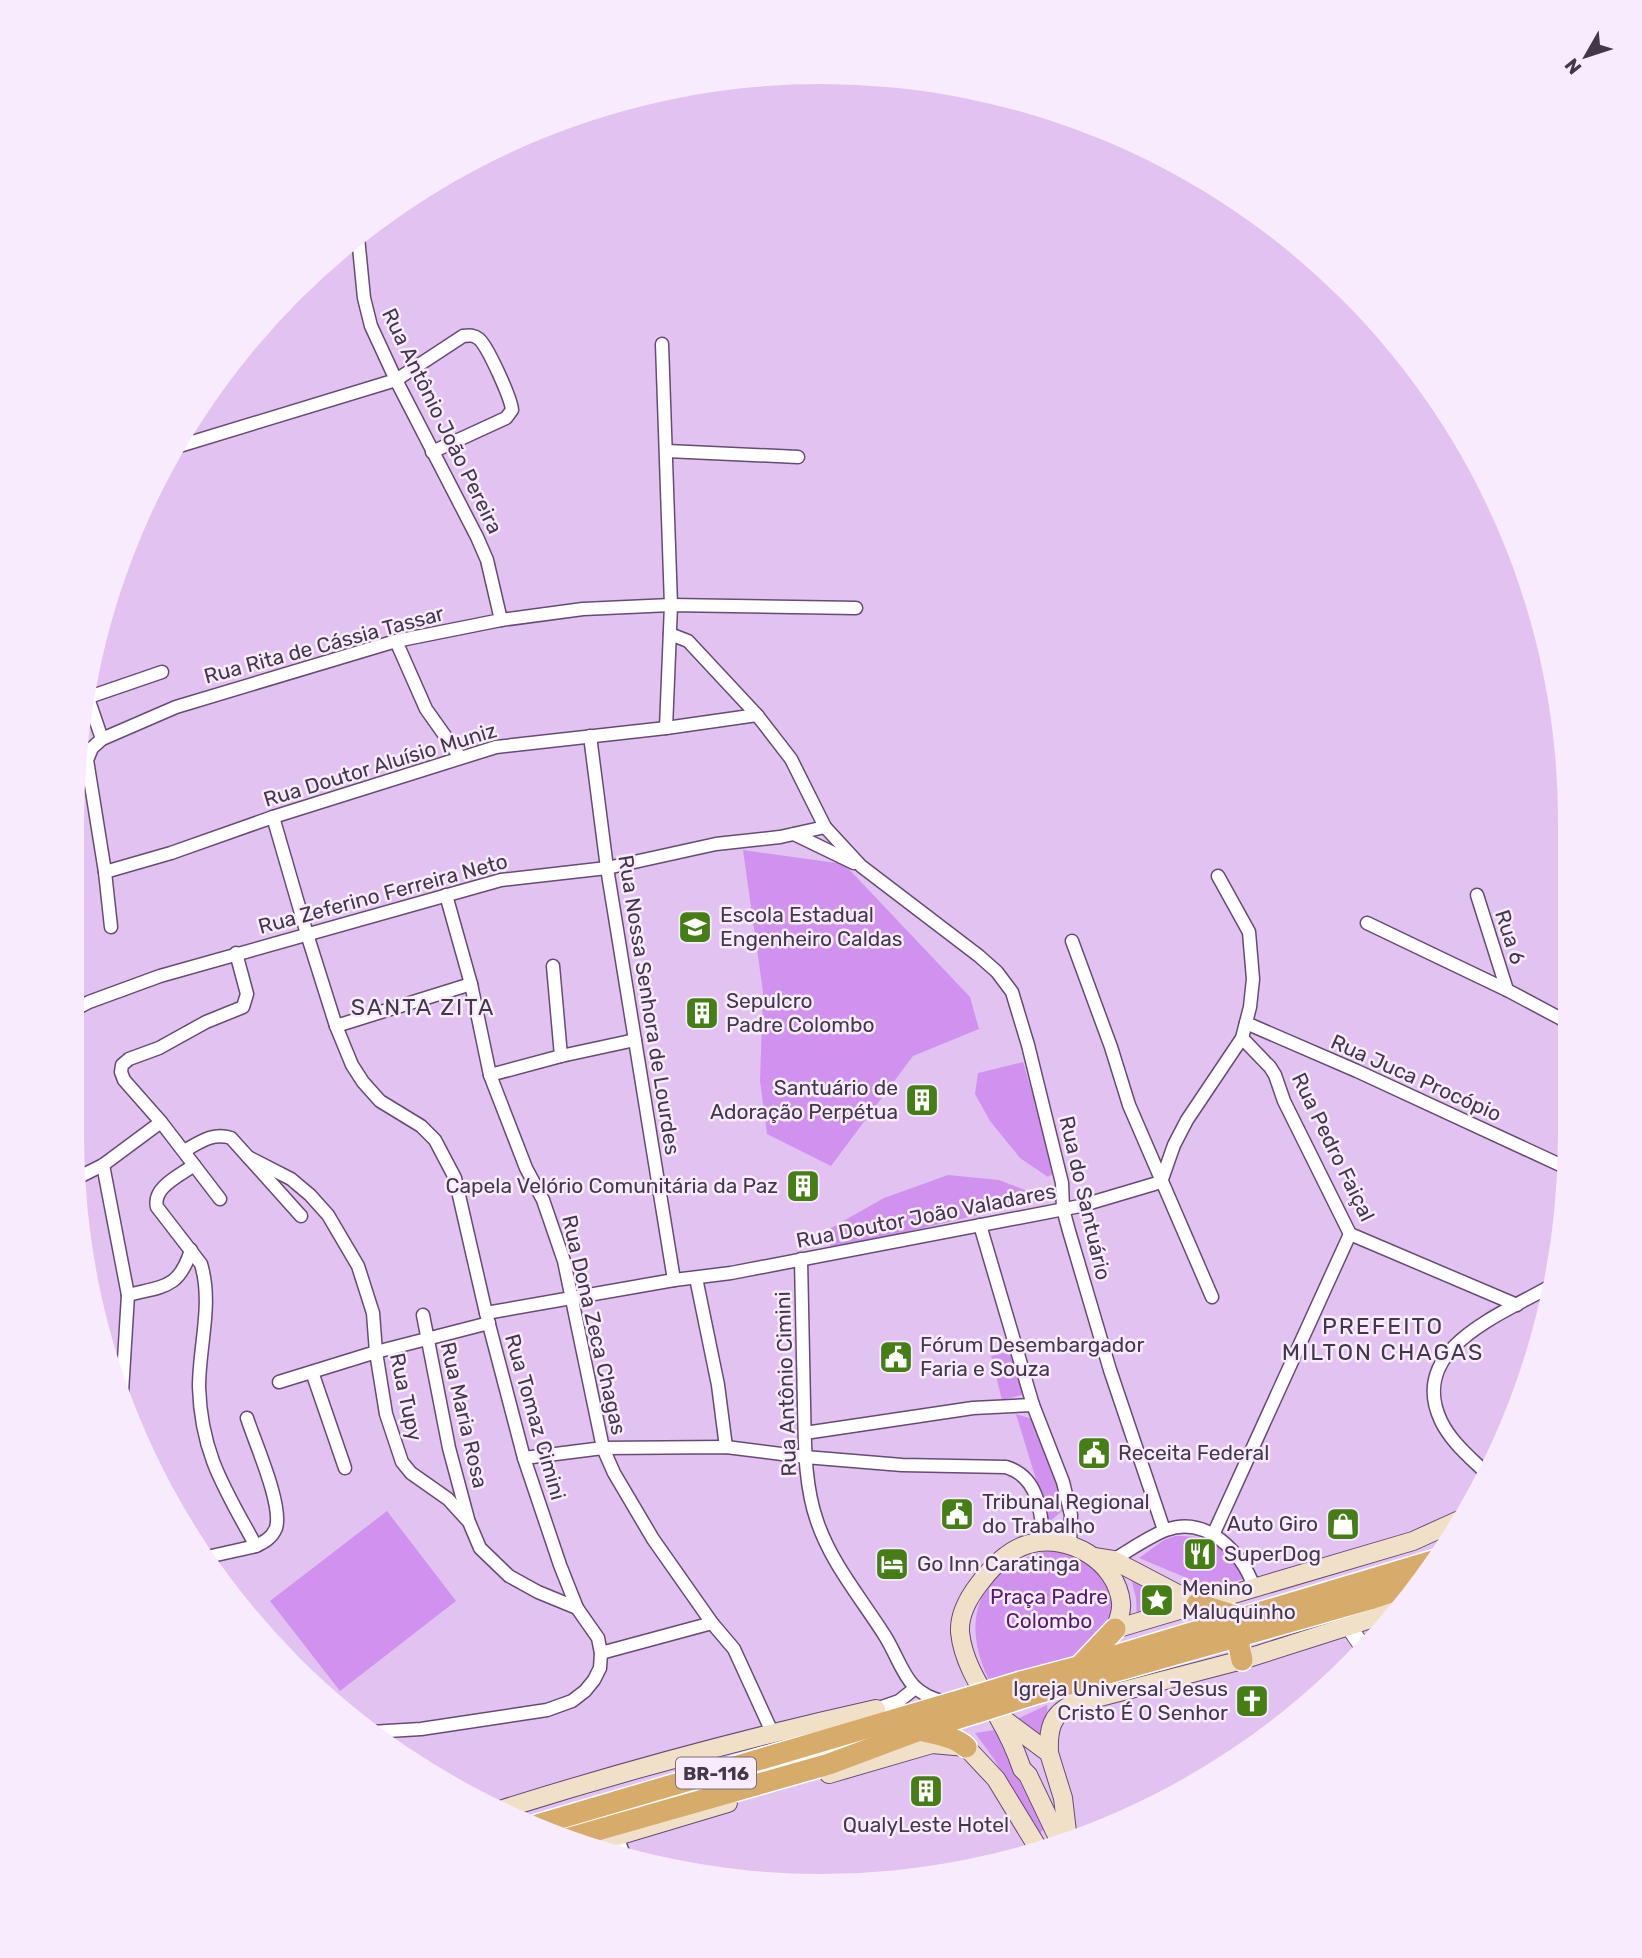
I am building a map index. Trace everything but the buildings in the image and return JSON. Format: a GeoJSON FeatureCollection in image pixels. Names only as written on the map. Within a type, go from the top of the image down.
{"type":"FeatureCollection","features":[{"type":"Feature","properties":{"kind":"highway","name":"BR-116"},"geometry":{"type":"LineString","coordinates":[[582,1834],[830,1764],[973,1707],[1026,1689],[1340,1598],[1420,1566]]}},
{"type":"Feature","properties":{"kind":"highway","name":"BR-116"},"geometry":{"type":"LineString","coordinates":[[1340,1598],[1407,1585]]}},
{"type":"Feature","properties":{"kind":"highway"},"geometry":{"type":"LineString","coordinates":[[1197,1605],[1239,1628],[1242,1660]]}},
{"type":"Feature","properties":{"kind":"highway","name":"BR-116"},"geometry":{"type":"LineString","coordinates":[[1026,1689],[1078,1667],[1239,1628]]}},
{"type":"Feature","properties":{"kind":"highway"},"geometry":{"type":"LineString","coordinates":[[1078,1667],[1115,1629]]}},
{"type":"Feature","properties":{"kind":"highway","name":"BR-116"},"geometry":{"type":"LineString","coordinates":[[548,1821],[885,1714],[973,1707]]}},
{"type":"Feature","properties":{"kind":"highway"},"geometry":{"type":"LineString","coordinates":[[920,1730],[960,1742],[966,1748]]}},
{"type":"Feature","properties":{"kind":"main road"},"geometry":{"type":"LineString","coordinates":[[1115,1629],[1413,1541],[1447,1526]]}},
{"type":"Feature","properties":{"kind":"main road"},"geometry":{"type":"LineString","coordinates":[[973,1707],[984,1696],[971,1667],[960,1629],[968,1597],[984,1577],[1016,1549],[1044,1542],[1070,1544],[1094,1557],[1113,1560],[1197,1605]]}},
{"type":"Feature","properties":{"kind":"main road"},"geometry":{"type":"LineString","coordinates":[[1094,1557],[1110,1575],[1118,1591],[1121,1605],[1115,1629]]}},
{"type":"Feature","properties":{"kind":"main road"},"geometry":{"type":"LineString","coordinates":[[1067,1832],[1063,1798],[1046,1752],[1050,1725],[1067,1707],[1242,1660],[1381,1616]]}},
{"type":"Feature","properties":{"kind":"main road"},"geometry":{"type":"LineString","coordinates":[[973,1707],[1018,1729],[1046,1752],[1051,1765],[1039,1776],[1024,1767]]}},
{"type":"Feature","properties":{"kind":"main road"},"geometry":{"type":"LineString","coordinates":[[973,1707],[1024,1767],[1057,1835]]}},
{"type":"Feature","properties":{"kind":"main road"},"geometry":{"type":"LineString","coordinates":[[513,1806],[640,1767],[772,1732],[885,1714]]}},
{"type":"Feature","properties":{"kind":"main road"},"geometry":{"type":"LineString","coordinates":[[602,1841],[932,1744],[966,1748],[996,1779],[1035,1842]]}},
{"type":"Feature","properties":{"kind":"main road"},"geometry":{"type":"LineString","coordinates":[[1024,1767],[1022,1752],[1028,1747],[1046,1752]]}},
{"type":"Feature","properties":{"kind":"main road"},"geometry":{"type":"LineString","coordinates":[[1038,1841],[1051,1825]]}},
{"type":"Feature","properties":{"kind":"street","name":"Rua Antônio João Pereira"},"geometry":{"type":"LineString","coordinates":[[359,247],[367,312],[396,380],[487,560],[501,620]]}},
{"type":"Feature","properties":{"kind":"street"},"geometry":{"type":"LineString","coordinates":[[189,443],[396,380],[463,336],[472,335],[485,346],[511,400],[511,414],[432,452]]}},
{"type":"Feature","properties":{"kind":"street"},"geometry":{"type":"LineString","coordinates":[[662,344],[671,605],[666,728]]}},
{"type":"Feature","properties":{"kind":"street"},"geometry":{"type":"LineString","coordinates":[[667,451],[798,457]]}},
{"type":"Feature","properties":{"kind":"street","name":"Rua Rita de Cássia Tassar"},"geometry":{"type":"LineString","coordinates":[[102,739],[176,707],[396,641],[501,620],[583,610],[671,605],[856,608]]}},
{"type":"Feature","properties":{"kind":"street"},"geometry":{"type":"LineString","coordinates":[[670,634],[688,641],[757,715],[791,759],[825,827],[861,866]]}},
{"type":"Feature","properties":{"kind":"street"},"geometry":{"type":"LineString","coordinates":[[396,641],[426,709],[460,757]]}},
{"type":"Feature","properties":{"kind":"street"},"geometry":{"type":"LineString","coordinates":[[95,695],[162,672]]}},
{"type":"Feature","properties":{"kind":"street"},"geometry":{"type":"LineString","coordinates":[[87,760],[92,748],[102,739],[92,714]]}},
{"type":"Feature","properties":{"kind":"street","name":"Rua Doutor Aluísio Muniz"},"geometry":{"type":"LineString","coordinates":[[105,872],[496,747],[757,715]]}},
{"type":"Feature","properties":{"kind":"street","name":"Rua Nossa Senhora de Lourdes"},"geometry":{"type":"LineString","coordinates":[[590,736],[607,868],[674,1280]]}},
{"type":"Feature","properties":{"kind":"street"},"geometry":{"type":"LineString","coordinates":[[87,760],[111,927]]}},
{"type":"Feature","properties":{"kind":"street","name":"Rua Tomaz Cimini"},"geometry":{"type":"LineString","coordinates":[[273,817],[336,1026],[352,1065],[380,1101],[421,1126],[435,1140],[445,1157],[461,1200],[524,1458],[560,1565],[577,1608],[598,1638],[601,1653]]}},
{"type":"Feature","properties":{"kind":"street","name":"Rua Zeferino Ferreira Neto"},"geometry":{"type":"LineString","coordinates":[[84,1005],[160,976],[501,880],[607,868],[716,844],[794,834],[825,827]]}},
{"type":"Feature","properties":{"kind":"street"},"geometry":{"type":"LineString","coordinates":[[794,834],[861,866]]}},
{"type":"Feature","properties":{"kind":"street","name":"Rua do Santuário"},"geometry":{"type":"LineString","coordinates":[[861,866],[979,956],[997,972],[1012,992],[1062,1183],[1063,1209],[1110,1370],[1164,1530]]}},
{"type":"Feature","properties":{"kind":"street"},"geometry":{"type":"LineString","coordinates":[[1161,1182],[1174,1145],[1187,1120],[1242,1038],[1246,1023],[1253,979],[1249,932],[1218,876]]}},
{"type":"Feature","properties":{"kind":"street","name":"Rua Dona Zeca Chagas"},"geometry":{"type":"LineString","coordinates":[[446,895],[471,984],[490,1075],[526,1168],[555,1231],[603,1448],[653,1539],[712,1623],[734,1649],[772,1732]]}},
{"type":"Feature","properties":{"kind":"street","name":"Rua 6"},"geometry":{"type":"LineString","coordinates":[[1477,895],[1507,990]]}},
{"type":"Feature","properties":{"kind":"street"},"geometry":{"type":"LineString","coordinates":[[1367,923],[1558,1017]]}},
{"type":"Feature","properties":{"kind":"street"},"geometry":{"type":"LineString","coordinates":[[1072,941],[1111,1046],[1129,1105],[1212,1297]]}},
{"type":"Feature","properties":{"kind":"street"},"geometry":{"type":"LineString","coordinates":[[220,1199],[161,1122],[124,1080],[121,1072],[122,1065],[129,1059],[159,1048],[243,1007],[247,994],[236,954]]}},
{"type":"Feature","properties":{"kind":"street"},"geometry":{"type":"LineString","coordinates":[[553,966],[561,1056]]}},
{"type":"Feature","properties":{"kind":"street"},"geometry":{"type":"LineString","coordinates":[[336,1026],[471,984]]}},
{"type":"Feature","properties":{"kind":"street","name":"Rua Juca Procópio"},"geometry":{"type":"LineString","coordinates":[[1246,1023],[1557,1163]]}},
{"type":"Feature","properties":{"kind":"street","name":"Rua Pedro Faiçal"},"geometry":{"type":"LineString","coordinates":[[1242,1038],[1275,1075],[1284,1101],[1350,1234],[1517,1305]]}},
{"type":"Feature","properties":{"kind":"street"},"geometry":{"type":"LineString","coordinates":[[490,1075],[635,1040]]}},
{"type":"Feature","properties":{"kind":"street"},"geometry":{"type":"LineString","coordinates":[[86,1174],[103,1165],[161,1122]]}},
{"type":"Feature","properties":{"kind":"street"},"geometry":{"type":"LineString","coordinates":[[184,1151],[220,1134],[231,1138],[301,1216]]}},
{"type":"Feature","properties":{"kind":"street","name":"Rua Tupy"},"geometry":{"type":"LineString","coordinates":[[248,1157],[291,1179],[328,1215],[343,1236],[358,1266],[373,1313],[386,1414],[402,1462],[411,1473],[448,1499],[469,1522],[480,1548],[509,1576],[538,1592],[577,1608]]}},
{"type":"Feature","properties":{"kind":"street"},"geometry":{"type":"LineString","coordinates":[[103,1165],[128,1295],[123,1374]]}},
{"type":"Feature","properties":{"kind":"street"},"geometry":{"type":"LineString","coordinates":[[194,1165],[159,1191],[155,1200],[201,1264],[205,1283],[199,1384],[201,1421],[222,1487],[256,1546]]}},
{"type":"Feature","properties":{"kind":"street","name":"Rua Doutor João Valadares"},"geometry":{"type":"LineString","coordinates":[[279,1382],[376,1352],[427,1340],[488,1318],[572,1299],[1080,1206],[1161,1182]]}},
{"type":"Feature","properties":{"kind":"street"},"geometry":{"type":"LineString","coordinates":[[980,1225],[1033,1405],[1063,1482],[1071,1515],[1070,1544]]}},
{"type":"Feature","properties":{"kind":"street"},"geometry":{"type":"LineString","coordinates":[[1213,1535],[1350,1234]]}},
{"type":"Feature","properties":{"kind":"street"},"geometry":{"type":"LineString","coordinates":[[128,1295],[168,1284],[181,1275],[191,1250]]}},
{"type":"Feature","properties":{"kind":"street","name":"Rua Antônio Cimini"},"geometry":{"type":"LineString","coordinates":[[801,1259],[806,1457],[816,1519],[832,1556],[891,1647],[914,1689]]}},
{"type":"Feature","properties":{"kind":"street"},"geometry":{"type":"LineString","coordinates":[[696,1278],[718,1385],[726,1447]]}},
{"type":"Feature","properties":{"kind":"street"},"geometry":{"type":"LineString","coordinates":[[1480,1467],[1451,1437],[1442,1423],[1436,1407],[1436,1373],[1444,1357],[1458,1340],[1542,1291]]}},
{"type":"Feature","properties":{"kind":"street","name":"Rua Maria Rosa"},"geometry":{"type":"LineString","coordinates":[[423,1315],[449,1448],[469,1522]]}},
{"type":"Feature","properties":{"kind":"street"},"geometry":{"type":"LineString","coordinates":[[312,1372],[345,1468]]}},
{"type":"Feature","properties":{"kind":"street"},"geometry":{"type":"LineString","coordinates":[[805,1433],[973,1408],[1033,1405]]}},
{"type":"Feature","properties":{"kind":"street"},"geometry":{"type":"LineString","coordinates":[[215,1556],[256,1546],[271,1536],[277,1519],[268,1478],[247,1418]]}},
{"type":"Feature","properties":{"kind":"street"},"geometry":{"type":"LineString","coordinates":[[524,1458],[603,1448],[726,1447],[902,1465],[1006,1467],[1019,1471],[1033,1488],[1044,1542]]}},
{"type":"Feature","properties":{"kind":"street"},"geometry":{"type":"LineString","coordinates":[[1113,1560],[1164,1530],[1187,1528],[1213,1535],[1240,1557],[1254,1587]]}},
{"type":"Feature","properties":{"kind":"street"},"geometry":{"type":"LineString","coordinates":[[385,1731],[421,1729],[547,1710],[572,1701],[585,1691],[600,1668],[601,1653],[712,1623]]}},
{"type":"Feature","properties":{"kind":"street"},"geometry":{"type":"LineString","coordinates":[[1349,1627],[1358,1641]]}},
{"type":"Feature","properties":{"kind":"street"},"geometry":{"type":"LineString","coordinates":[[885,1714],[914,1689],[932,1699],[973,1707]]}},
{"type":"Feature","properties":{"kind":"street"},"geometry":{"type":"LineString","coordinates":[[617,1836],[621,1846]]}},
{"type":"Feature","properties":{"kind":"green space"},"geometry":{"type":"Polygon","coordinates":[[[743,850],[844,864],[970,997],[979,1029],[913,1056],[831,1166],[767,1134],[760,1081],[763,992],[743,850]]]}},
{"type":"Feature","properties":{"kind":"green space"},"geometry":{"type":"Polygon","coordinates":[[[1023,1062],[1056,1172],[1048,1177],[1020,1158],[990,1121],[975,1094],[978,1073],[1023,1062]]]}},
{"type":"Feature","properties":{"kind":"green space"},"geometry":{"type":"Polygon","coordinates":[[[948,1175],[999,1180],[1030,1192],[1033,1202],[830,1250],[831,1228],[884,1198],[948,1175]]]}},
{"type":"Feature","properties":{"kind":"green space"},"geometry":{"type":"Polygon","coordinates":[[[1022,1348],[1031,1384],[1022,1395],[1002,1400],[991,1356],[1022,1348]]]}},
{"type":"Feature","properties":{"kind":"green space"},"geometry":{"type":"Polygon","coordinates":[[[1016,1414],[1039,1421],[1066,1502],[1062,1511],[1049,1522],[1016,1414]]]}},
{"type":"Feature","properties":{"kind":"green space"},"geometry":{"type":"Polygon","coordinates":[[[387,1511],[456,1601],[340,1691],[270,1601],[387,1511]]]}},
{"type":"Feature","properties":{"kind":"green space"},"geometry":{"type":"Polygon","coordinates":[[[1175,1536],[1201,1538],[1218,1544],[1246,1578],[1213,1589],[1139,1558],[1164,1540],[1175,1536]]]}},
{"type":"Feature","properties":{"kind":"green space","name":"Praça Padre Colombo"},"geometry":{"type":"Polygon","coordinates":[[[1053,1550],[1080,1553],[1125,1601],[1090,1651],[1055,1667],[990,1682],[980,1658],[976,1636],[976,1615],[982,1597],[993,1581],[1008,1567],[1028,1557],[1053,1550]]]}},
{"type":"Feature","properties":{"kind":"green space"},"geometry":{"type":"Polygon","coordinates":[[[1129,1570],[1190,1600],[1137,1617],[1136,1598],[1129,1570]]]}},
{"type":"Feature","properties":{"kind":"green space"},"geometry":{"type":"Polygon","coordinates":[[[1047,1705],[1048,1721],[1039,1738],[1013,1721],[1047,1705]]]}},
{"type":"Feature","properties":{"kind":"green space"},"geometry":{"type":"Polygon","coordinates":[[[995,1730],[1045,1827],[1039,1835],[994,1759],[975,1733],[995,1730]]]}},
{"type":"Feature","properties":{"kind":"place","name":"Escola Estadual Engenheiro Caldas"},"geometry":{"type":"Point","coordinates":[695,927]}},
{"type":"Feature","properties":{"kind":"place","name":"Sepulcro Padre Colombo"},"geometry":{"type":"Point","coordinates":[702,1013]}},
{"type":"Feature","properties":{"kind":"place","name":"Santuário de Adoração Perpétua"},"geometry":{"type":"Point","coordinates":[922,1100]}},
{"type":"Feature","properties":{"kind":"place","name":"Capela Velório Comunitária da Paz"},"geometry":{"type":"Point","coordinates":[803,1186]}},
{"type":"Feature","properties":{"kind":"place","name":"Fórum Desembargador Faria e Souza"},"geometry":{"type":"Point","coordinates":[896,1357]}},
{"type":"Feature","properties":{"kind":"place","name":"Receita Federal"},"geometry":{"type":"Point","coordinates":[1094,1453]}},
{"type":"Feature","properties":{"kind":"place","name":"Tribunal Regional do Trabalho"},"geometry":{"type":"Point","coordinates":[957,1514]}},
{"type":"Feature","properties":{"kind":"place","name":"Auto Giro"},"geometry":{"type":"Point","coordinates":[1343,1524]}},
{"type":"Feature","properties":{"kind":"place","name":"SuperDog"},"geometry":{"type":"Point","coordinates":[1200,1554]}},
{"type":"Feature","properties":{"kind":"place","name":"Go Inn Caratinga"},"geometry":{"type":"Point","coordinates":[892,1564]}},
{"type":"Feature","properties":{"kind":"place","name":"Menino Maluquinho"},"geometry":{"type":"Point","coordinates":[1157,1600]}},
{"type":"Feature","properties":{"kind":"place","name":"Igreja Universal Jesus Cristo É O Senhor"},"geometry":{"type":"Point","coordinates":[1252,1701]}},
{"type":"Feature","properties":{"kind":"place","name":"QualyLeste Hotel"},"geometry":{"type":"Point","coordinates":[926,1791]}},
{"type":"Feature","properties":{"kind":"district","name":"SANTA ZITA"},"geometry":{"type":"Point","coordinates":[423,1007]}},
{"type":"Feature","properties":{"kind":"district","name":"PREFEITO MILTON CHAGAS"},"geometry":{"type":"Point","coordinates":[1383,1339]}}]}
